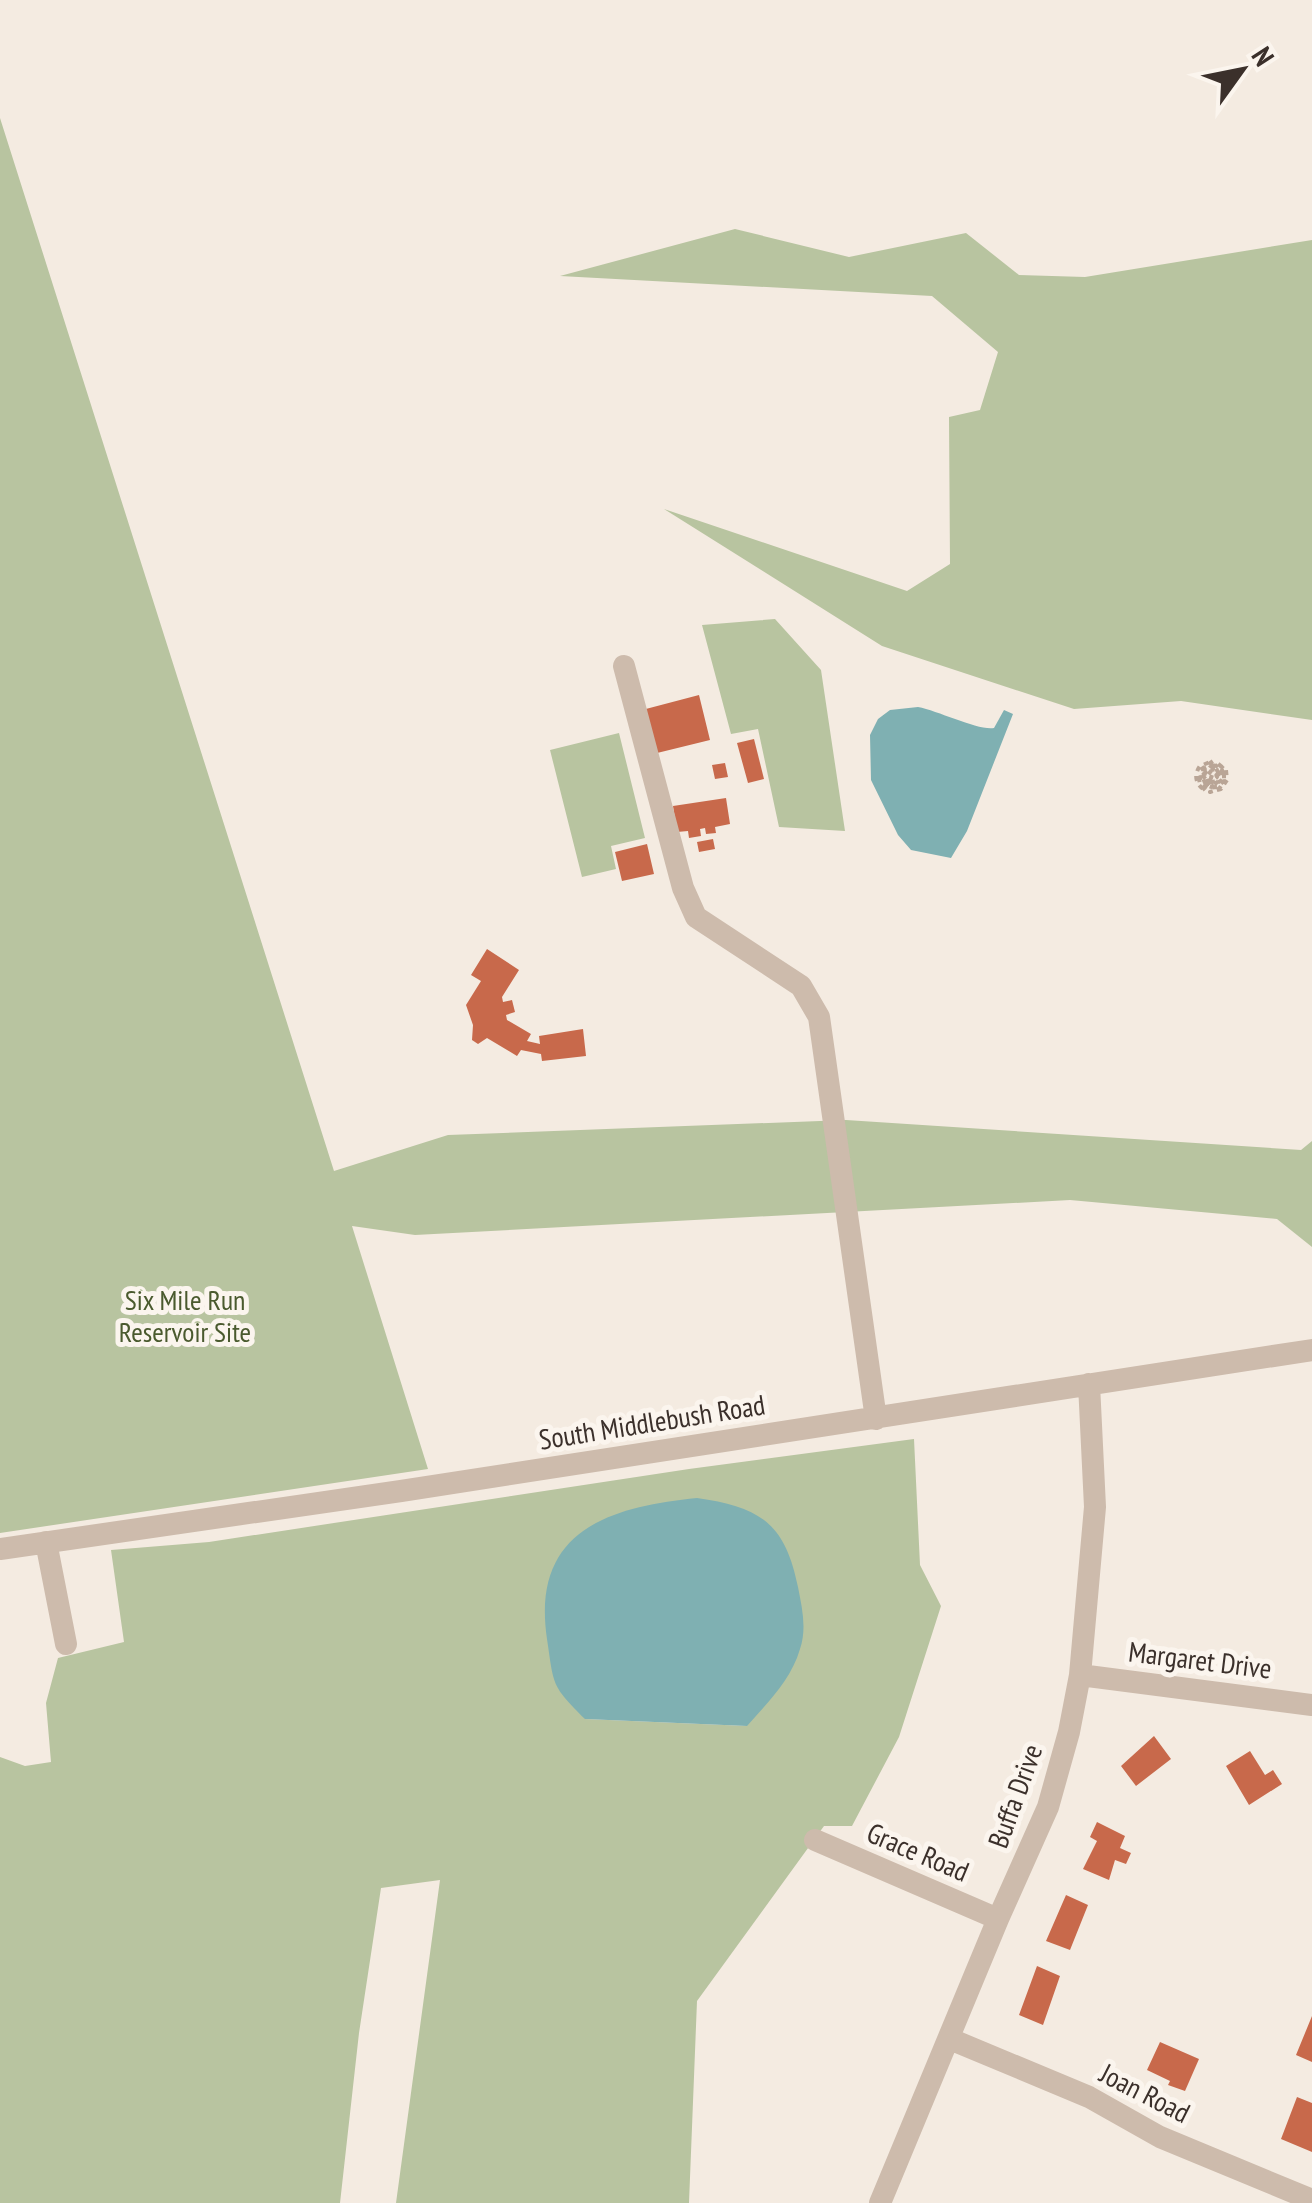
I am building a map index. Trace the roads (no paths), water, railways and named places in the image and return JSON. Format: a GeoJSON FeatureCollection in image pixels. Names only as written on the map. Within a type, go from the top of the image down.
{"type":"FeatureCollection","features":[{"type":"Feature","properties":{"kind":"street"},"geometry":{"type":"LineString","coordinates":[[624,666],[683,888],[696,917],[800,986],[819,1016],[876,1419]]}},
{"type":"Feature","properties":{"kind":"street","name":"South Middlebush Road"},"geometry":{"type":"LineString","coordinates":[[0,1549],[1312,1350]]}},
{"type":"Feature","properties":{"kind":"street","name":"Buffa Drive"},"geometry":{"type":"LineString","coordinates":[[880,2203],[1048,1807],[1069,1732],[1080,1675],[1095,1506],[1089,1384]]}},
{"type":"Feature","properties":{"kind":"street"},"geometry":{"type":"LineString","coordinates":[[46,1542],[66,1644]]}},
{"type":"Feature","properties":{"kind":"street","name":"Margaret Drive"},"geometry":{"type":"LineString","coordinates":[[1080,1675],[1312,1705]]}},
{"type":"Feature","properties":{"kind":"street","name":"Grace Road"},"geometry":{"type":"LineString","coordinates":[[814,1840],[998,1918]]}},
{"type":"Feature","properties":{"kind":"street","name":"Joan Road"},"geometry":{"type":"LineString","coordinates":[[950,2040],[1089,2097],[1160,2136],[1312,2200]]}},
{"type":"Feature","properties":{"kind":"water"},"geometry":{"type":"Polygon","coordinates":[[[918,707],[987,728],[994,728],[1004,710],[1013,714],[967,831],[951,858],[911,850],[898,835],[871,780],[870,735],[878,719],[890,710],[918,707]]]}},
{"type":"Feature","properties":{"kind":"water"},"geometry":{"type":"Polygon","coordinates":[[[697,1498],[753,1513],[777,1533],[786,1547],[798,1587],[803,1626],[800,1649],[791,1671],[747,1726],[585,1719],[560,1691],[553,1676],[545,1602],[551,1573],[564,1549],[583,1531],[606,1518],[664,1502],[697,1498]]]}},
{"type":"Feature","properties":{"kind":"park label","name":"Six Mile Run Reservoir Site"},"geometry":{"type":"Point","coordinates":[185,1316]}}]}
